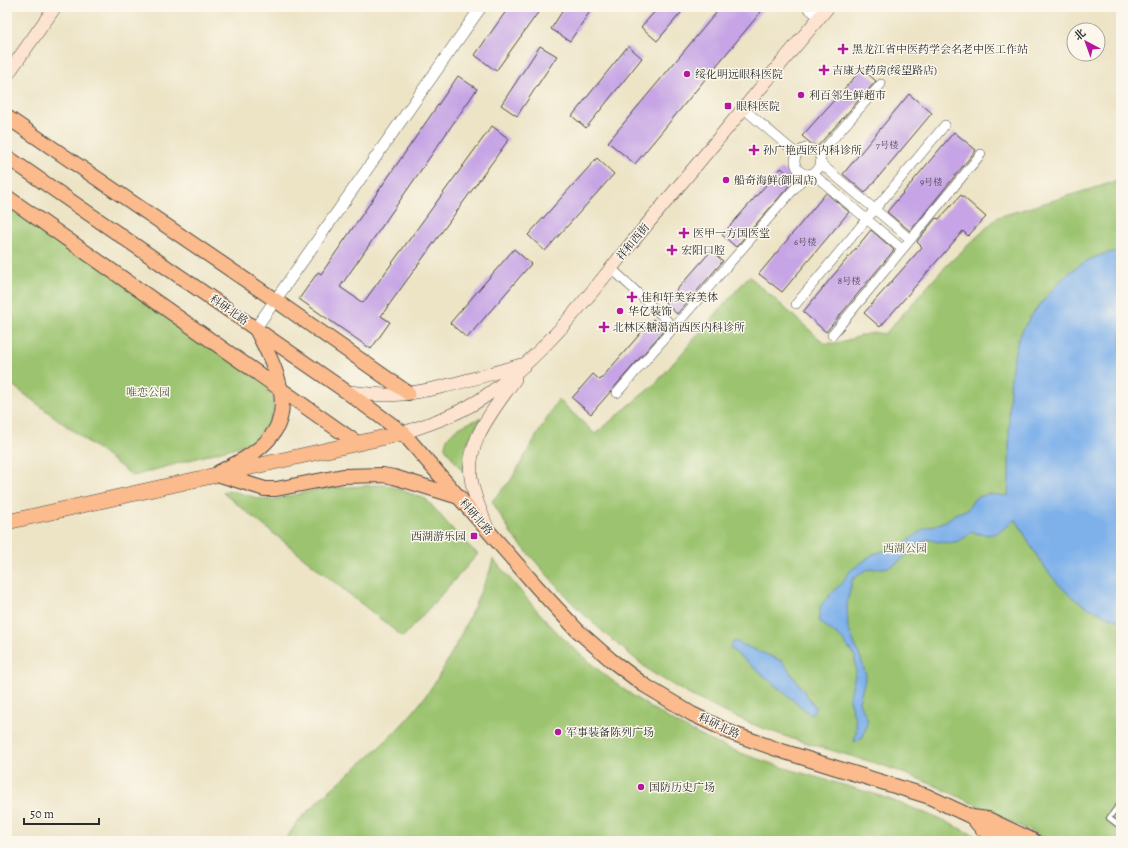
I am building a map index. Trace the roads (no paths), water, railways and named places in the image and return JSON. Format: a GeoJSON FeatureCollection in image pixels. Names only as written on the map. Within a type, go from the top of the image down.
{"type":"FeatureCollection","features":[{"type":"Feature","properties":{"kind":"highway"},"geometry":{"type":"LineString","coordinates":[[7,522],[403,433]]}},
{"type":"Feature","properties":{"kind":"main road"},"geometry":{"type":"LineString","coordinates":[[7,75],[55,7]]}},
{"type":"Feature","properties":{"kind":"main road","name":"祥和西街"},"geometry":{"type":"LineString","coordinates":[[403,433],[436,422],[485,396],[525,364],[567,320],[824,12]]}},
{"type":"Feature","properties":{"kind":"main road"},"geometry":{"type":"LineString","coordinates":[[7,117],[275,300],[408,393]]}},
{"type":"Feature","properties":{"kind":"main road","name":"科研北路"},"geometry":{"type":"LineString","coordinates":[[7,157],[347,392],[403,433],[542,593],[588,640],[644,685],[692,714],[734,734],[785,752],[920,794],[972,818],[988,819],[1034,841]]}},
{"type":"Feature","properties":{"kind":"main road"},"geometry":{"type":"LineString","coordinates":[[7,198],[281,389],[357,444]]}},
{"type":"Feature","properties":{"kind":"main road"},"geometry":{"type":"LineString","coordinates":[[217,474],[252,453],[274,432],[282,410],[281,389],[275,369],[255,329]]}},
{"type":"Feature","properties":{"kind":"main road"},"geometry":{"type":"LineString","coordinates":[[347,392],[376,395],[408,393],[468,380],[525,364]]}},
{"type":"Feature","properties":{"kind":"main road"},"geometry":{"type":"LineString","coordinates":[[487,530],[472,484],[470,470],[471,456],[474,443],[481,430],[525,364]]}},
{"type":"Feature","properties":{"kind":"main road"},"geometry":{"type":"LineString","coordinates":[[217,474],[265,489],[276,489],[343,476],[383,475],[394,477],[460,498]]}},
{"type":"Feature","properties":{"kind":"main road","name":"科研北路"},"geometry":{"type":"LineString","coordinates":[[972,818],[982,829],[1004,841]]}},
{"type":"Feature","properties":{"kind":"street"},"geometry":{"type":"LineString","coordinates":[[255,329],[481,7]]}},
{"type":"Feature","properties":{"kind":"street"},"geometry":{"type":"LineString","coordinates":[[808,7],[824,12]]}},
{"type":"Feature","properties":{"kind":"street"},"geometry":{"type":"LineString","coordinates":[[617,393],[810,173],[818,168],[820,159],[881,84]]}},
{"type":"Feature","properties":{"kind":"street"},"geometry":{"type":"LineString","coordinates":[[744,109],[796,154]]}},
{"type":"Feature","properties":{"kind":"street"},"geometry":{"type":"LineString","coordinates":[[796,304],[945,125]]}},
{"type":"Feature","properties":{"kind":"street"},"geometry":{"type":"LineString","coordinates":[[796,154],[807,148],[815,150],[820,159],[910,239]]}},
{"type":"Feature","properties":{"kind":"street"},"geometry":{"type":"LineString","coordinates":[[796,154],[796,167],[802,173],[810,173],[902,249]]}},
{"type":"Feature","properties":{"kind":"street"},"geometry":{"type":"LineString","coordinates":[[832,335],[981,154]]}},
{"type":"Feature","properties":{"kind":"street"},"geometry":{"type":"LineString","coordinates":[[611,268],[674,327]]}},
{"type":"Feature","properties":{"kind":"lane"},"geometry":{"type":"LineString","coordinates":[[1121,802],[1109,818],[1121,827]]}},
{"type":"Feature","properties":{"kind":"water"},"geometry":{"type":"Polygon","coordinates":[[[1121,251],[1121,621],[1099,613],[1084,605],[1059,585],[1035,553],[1016,519],[1005,528],[995,533],[985,535],[971,532],[966,537],[956,542],[945,543],[927,539],[897,563],[889,567],[866,570],[853,579],[847,603],[848,628],[866,675],[859,702],[867,718],[867,725],[863,737],[854,742],[856,723],[849,698],[856,672],[855,657],[842,639],[821,623],[819,620],[820,607],[840,585],[850,571],[873,554],[899,547],[924,529],[946,521],[955,514],[968,509],[975,498],[988,494],[1008,496],[1010,392],[1015,352],[1020,335],[1027,322],[1040,305],[1068,274],[1092,258],[1111,252],[1121,251]]]}},
{"type":"Feature","properties":{"kind":"water"},"geometry":{"type":"Polygon","coordinates":[[[734,641],[782,661],[816,708],[811,715],[730,648],[734,641]]]}},
{"type":"Feature","properties":{"kind":"place","name":"黑龙江省中医药学会名老中医工作站"},"geometry":{"type":"Point","coordinates":[843,49]}},
{"type":"Feature","properties":{"kind":"place","name":"吉康大药房(绥望路店)"},"geometry":{"type":"Point","coordinates":[824,70]}},
{"type":"Feature","properties":{"kind":"place","name":"绥化明远眼科医院"},"geometry":{"type":"Point","coordinates":[687,74]}},
{"type":"Feature","properties":{"kind":"place","name":"利百邻生鲜超市"},"geometry":{"type":"Point","coordinates":[801,95]}},
{"type":"Feature","properties":{"kind":"place","name":"眼科医院"},"geometry":{"type":"Point","coordinates":[728,106]}},
{"type":"Feature","properties":{"kind":"place","name":"孙广艳西医内科诊所"},"geometry":{"type":"Point","coordinates":[754,150]}},
{"type":"Feature","properties":{"kind":"place","name":"船奇海鲜(御园店)"},"geometry":{"type":"Point","coordinates":[726,180]}},
{"type":"Feature","properties":{"kind":"place","name":"医甲一方国医堂"},"geometry":{"type":"Point","coordinates":[684,233]}},
{"type":"Feature","properties":{"kind":"place","name":"宏阳口腔"},"geometry":{"type":"Point","coordinates":[672,250]}},
{"type":"Feature","properties":{"kind":"place","name":"佳和轩美容美体"},"geometry":{"type":"Point","coordinates":[632,297]}},
{"type":"Feature","properties":{"kind":"place","name":"华亿装饰"},"geometry":{"type":"Point","coordinates":[620,311]}},
{"type":"Feature","properties":{"kind":"place","name":"北林区糖渴消西医内科诊所"},"geometry":{"type":"Point","coordinates":[604,327]}},
{"type":"Feature","properties":{"kind":"place","name":"西湖游乐园"},"geometry":{"type":"Point","coordinates":[474,536]}},
{"type":"Feature","properties":{"kind":"place","name":"军事装备陈列广场"},"geometry":{"type":"Point","coordinates":[558,732]}},
{"type":"Feature","properties":{"kind":"place","name":"国防历史广场"},"geometry":{"type":"Point","coordinates":[641,787]}},
{"type":"Feature","properties":{"kind":"park label","name":"唯恋公园"},"geometry":{"type":"Point","coordinates":[148,392]}},
{"type":"Feature","properties":{"kind":"park label","name":"西湖公园"},"geometry":{"type":"Point","coordinates":[905,548]}}]}
